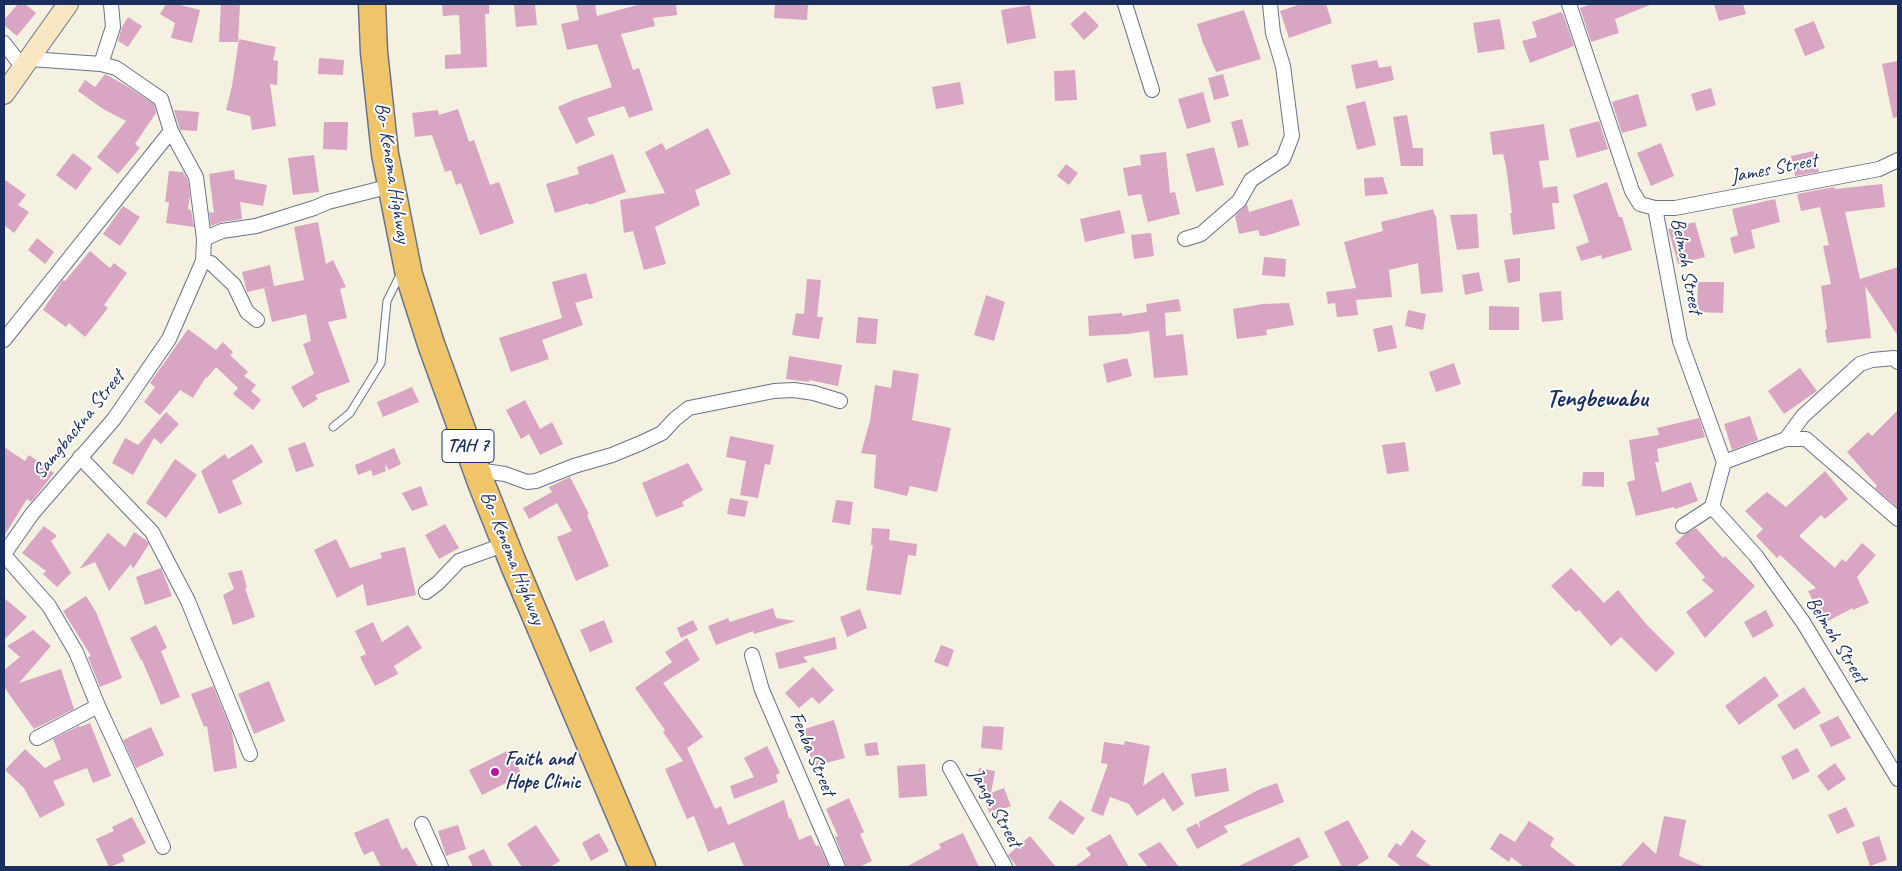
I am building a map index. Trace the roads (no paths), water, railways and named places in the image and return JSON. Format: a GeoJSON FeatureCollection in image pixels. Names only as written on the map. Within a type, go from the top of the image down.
{"type":"FeatureCollection","features":[{"type":"Feature","properties":{"kind":"highway","name":"Bo- Kenema Highway"},"geometry":{"type":"LineString","coordinates":[[372,4],[374,52],[385,154],[407,265],[431,344],[506,544],[642,867]]}},
{"type":"Feature","properties":{"kind":"street"},"geometry":{"type":"LineString","coordinates":[[4,94],[68,4]]}},
{"type":"Feature","properties":{"kind":"street"},"geometry":{"type":"LineString","coordinates":[[101,64],[113,27],[111,4]]}},
{"type":"Feature","properties":{"kind":"street"},"geometry":{"type":"LineString","coordinates":[[1125,4],[1152,90]]}},
{"type":"Feature","properties":{"kind":"street"},"geometry":{"type":"LineString","coordinates":[[1185,239],[1202,234],[1240,201],[1251,180],[1283,159],[1292,136],[1283,66],[1273,33],[1270,4]]}},
{"type":"Feature","properties":{"kind":"street","name":"Belmoh Street"},"geometry":{"type":"LineString","coordinates":[[1569,4],[1632,191],[1640,204],[1655,208],[1680,340],[1724,462]]}},
{"type":"Feature","properties":{"kind":"street"},"geometry":{"type":"LineString","coordinates":[[4,43],[17,60],[101,64],[116,68],[161,100],[171,131],[196,177],[204,239],[203,261],[211,263],[234,285],[247,312],[257,320]]}},
{"type":"Feature","properties":{"kind":"street"},"geometry":{"type":"LineString","coordinates":[[4,340],[171,131]]}},
{"type":"Feature","properties":{"kind":"street","name":"James Street"},"geometry":{"type":"LineString","coordinates":[[1655,208],[1675,208],[1878,169],[1898,160]]}},
{"type":"Feature","properties":{"kind":"street"},"geometry":{"type":"LineString","coordinates":[[204,239],[222,231],[256,226],[328,202],[391,186]]}},
{"type":"Feature","properties":{"kind":"street","name":"Samgbackna Street"},"geometry":{"type":"LineString","coordinates":[[4,555],[32,514],[114,419],[169,338],[203,261]]}},
{"type":"Feature","properties":{"kind":"street"},"geometry":{"type":"LineString","coordinates":[[1786,439],[1803,416],[1860,364],[1872,360],[1894,358],[1898,362]]}},
{"type":"Feature","properties":{"kind":"street"},"geometry":{"type":"LineString","coordinates":[[477,470],[505,474],[527,482],[536,481],[574,466],[641,444],[662,433],[689,408],[774,391],[794,390],[840,401]]}},
{"type":"Feature","properties":{"kind":"street"},"geometry":{"type":"LineString","coordinates":[[1683,526],[1712,507],[1724,462],[1786,439],[1806,439],[1898,519]]}},
{"type":"Feature","properties":{"kind":"street"},"geometry":{"type":"LineString","coordinates":[[80,457],[152,532],[188,601],[250,754]]}},
{"type":"Feature","properties":{"kind":"street","name":"Belmoh Street"},"geometry":{"type":"LineString","coordinates":[[1712,507],[1756,556],[1802,622],[1898,778]]}},
{"type":"Feature","properties":{"kind":"street"},"geometry":{"type":"LineString","coordinates":[[426,592],[438,583],[459,561],[506,544]]}},
{"type":"Feature","properties":{"kind":"street"},"geometry":{"type":"LineString","coordinates":[[4,555],[49,606],[76,652],[98,706],[163,847]]}},
{"type":"Feature","properties":{"kind":"street","name":"Fenba Street"},"geometry":{"type":"LineString","coordinates":[[752,655],[762,690],[838,867]]}},
{"type":"Feature","properties":{"kind":"street"},"geometry":{"type":"LineString","coordinates":[[37,738],[98,706]]}},
{"type":"Feature","properties":{"kind":"street","name":"Janga Street"},"geometry":{"type":"LineString","coordinates":[[950,768],[1005,867]]}},
{"type":"Feature","properties":{"kind":"street"},"geometry":{"type":"LineString","coordinates":[[422,824],[441,867]]}},
{"type":"Feature","properties":{"kind":"lane"},"geometry":{"type":"LineString","coordinates":[[333,427],[350,413],[381,363],[387,301],[397,277],[407,265]]}},
{"type":"Feature","properties":{"kind":"place","name":"Faith and Hope Clinic"},"geometry":{"type":"Point","coordinates":[495,772]}},
{"type":"Feature","properties":{"kind":"district","name":"Tengbewabu"},"geometry":{"type":"Point","coordinates":[1597,399]}}]}
